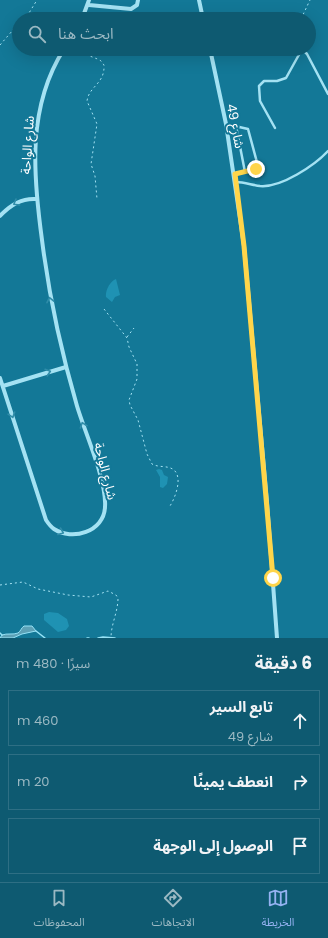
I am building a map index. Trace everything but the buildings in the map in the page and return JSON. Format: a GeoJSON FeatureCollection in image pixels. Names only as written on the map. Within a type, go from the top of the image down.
{"type":"FeatureCollection","features":[{"type":"Feature","properties":{"kind":"street"},"geometry":{"type":"LineString","coordinates":[[85,12],[89,2],[131,9],[137,5],[138,0]]}},
{"type":"Feature","properties":{"kind":"street"},"geometry":{"type":"LineString","coordinates":[[199,0],[202,12]]}},
{"type":"Feature","properties":{"kind":"street","name":"شارع الواحة"},"geometry":{"type":"LineString","coordinates":[[0,378],[46,520],[53,528],[63,533],[86,532],[96,526],[103,516],[105,497],[66,366],[48,291],[36,199],[35,138],[40,104],[60,56]]}},
{"type":"Feature","properties":{"kind":"street","name":"شارع 49"},"geometry":{"type":"LineString","coordinates":[[211,56],[235,174],[244,246],[267,502],[277,638]]}},
{"type":"Feature","properties":{"kind":"street"},"geometry":{"type":"LineString","coordinates":[[0,216],[13,204],[22,199],[36,199]]}},
{"type":"Feature","properties":{"kind":"street"},"geometry":{"type":"LineString","coordinates":[[2,386],[66,366]]}},
{"type":"Feature","properties":{"kind":"lane"},"geometry":{"type":"LineString","coordinates":[[275,128],[260,101],[259,86],[264,81],[277,81],[286,78],[291,72],[299,56]]}},
{"type":"Feature","properties":{"kind":"lane"},"geometry":{"type":"LineString","coordinates":[[308,56],[328,94]]}},
{"type":"Feature","properties":{"kind":"lane"},"geometry":{"type":"LineString","coordinates":[[226,124],[248,129],[258,166],[256,169],[235,174]]}},
{"type":"Feature","properties":{"kind":"lane"},"geometry":{"type":"LineString","coordinates":[[236,126],[245,172]]}},
{"type":"Feature","properties":{"kind":"lane"},"geometry":{"type":"LineString","coordinates":[[236,182],[261,186],[278,183],[313,165],[328,151]]}},
{"type":"Feature","properties":{"kind":"path"},"geometry":{"type":"LineString","coordinates":[[31,12],[37,0]]}},
{"type":"Feature","properties":{"kind":"path"},"geometry":{"type":"LineString","coordinates":[[304,12],[310,0]]}},
{"type":"Feature","properties":{"kind":"path"},"geometry":{"type":"LineString","coordinates":[[0,45],[12,32]]}},
{"type":"Feature","properties":{"kind":"path"},"geometry":{"type":"LineString","coordinates":[[90,56],[100,60],[104,65],[100,83],[90,92],[87,101],[97,124],[91,164],[96,178],[97,200]]}},
{"type":"Feature","properties":{"kind":"path"},"geometry":{"type":"LineString","coordinates":[[104,309],[127,338],[129,347],[137,364],[138,374],[130,405],[138,420],[151,462],[154,466],[175,471],[177,491],[170,506]]}},
{"type":"Feature","properties":{"kind":"path"},"geometry":{"type":"LineString","coordinates":[[127,338],[134,328]]}},
{"type":"Feature","properties":{"kind":"path"},"geometry":{"type":"LineString","coordinates":[[0,585],[23,582],[38,589],[68,595],[92,597],[103,591],[112,592],[118,598],[118,603],[111,626],[111,637]]}},
{"type":"Feature","properties":{"kind":"shaded area"},"geometry":{"type":"Polygon","coordinates":[[[116,279],[120,295],[115,297],[112,302],[106,297],[106,292],[108,286],[116,279]]]}},
{"type":"Feature","properties":{"kind":"shaded area"},"geometry":{"type":"Polygon","coordinates":[[[156,470],[162,470],[164,475],[168,477],[167,484],[163,488],[160,487],[160,477],[156,470]]]}},
{"type":"Feature","properties":{"kind":"shaded area"},"geometry":{"type":"Polygon","coordinates":[[[49,612],[58,613],[67,619],[69,626],[66,630],[58,632],[44,620],[44,614],[49,612]]]}},
{"type":"Feature","properties":{"kind":"shaded area"},"geometry":{"type":"Polygon","coordinates":[[[24,626],[32,626],[36,631],[22,634],[13,638],[0,638],[4,634],[18,633],[24,626]]]}},
{"type":"Feature","properties":{"kind":"waterway"},"geometry":{"type":"LineString","coordinates":[[36,631],[45,638]]}},
{"type":"Feature","properties":{"kind":"waterway"},"geometry":{"type":"LineString","coordinates":[[98,638],[115,638]]}},
{"type":"Feature","properties":{"kind":"route"},"geometry":{"type":"LineString","coordinates":[[256,169],[235,174],[244,246],[273,578]]}}]}
